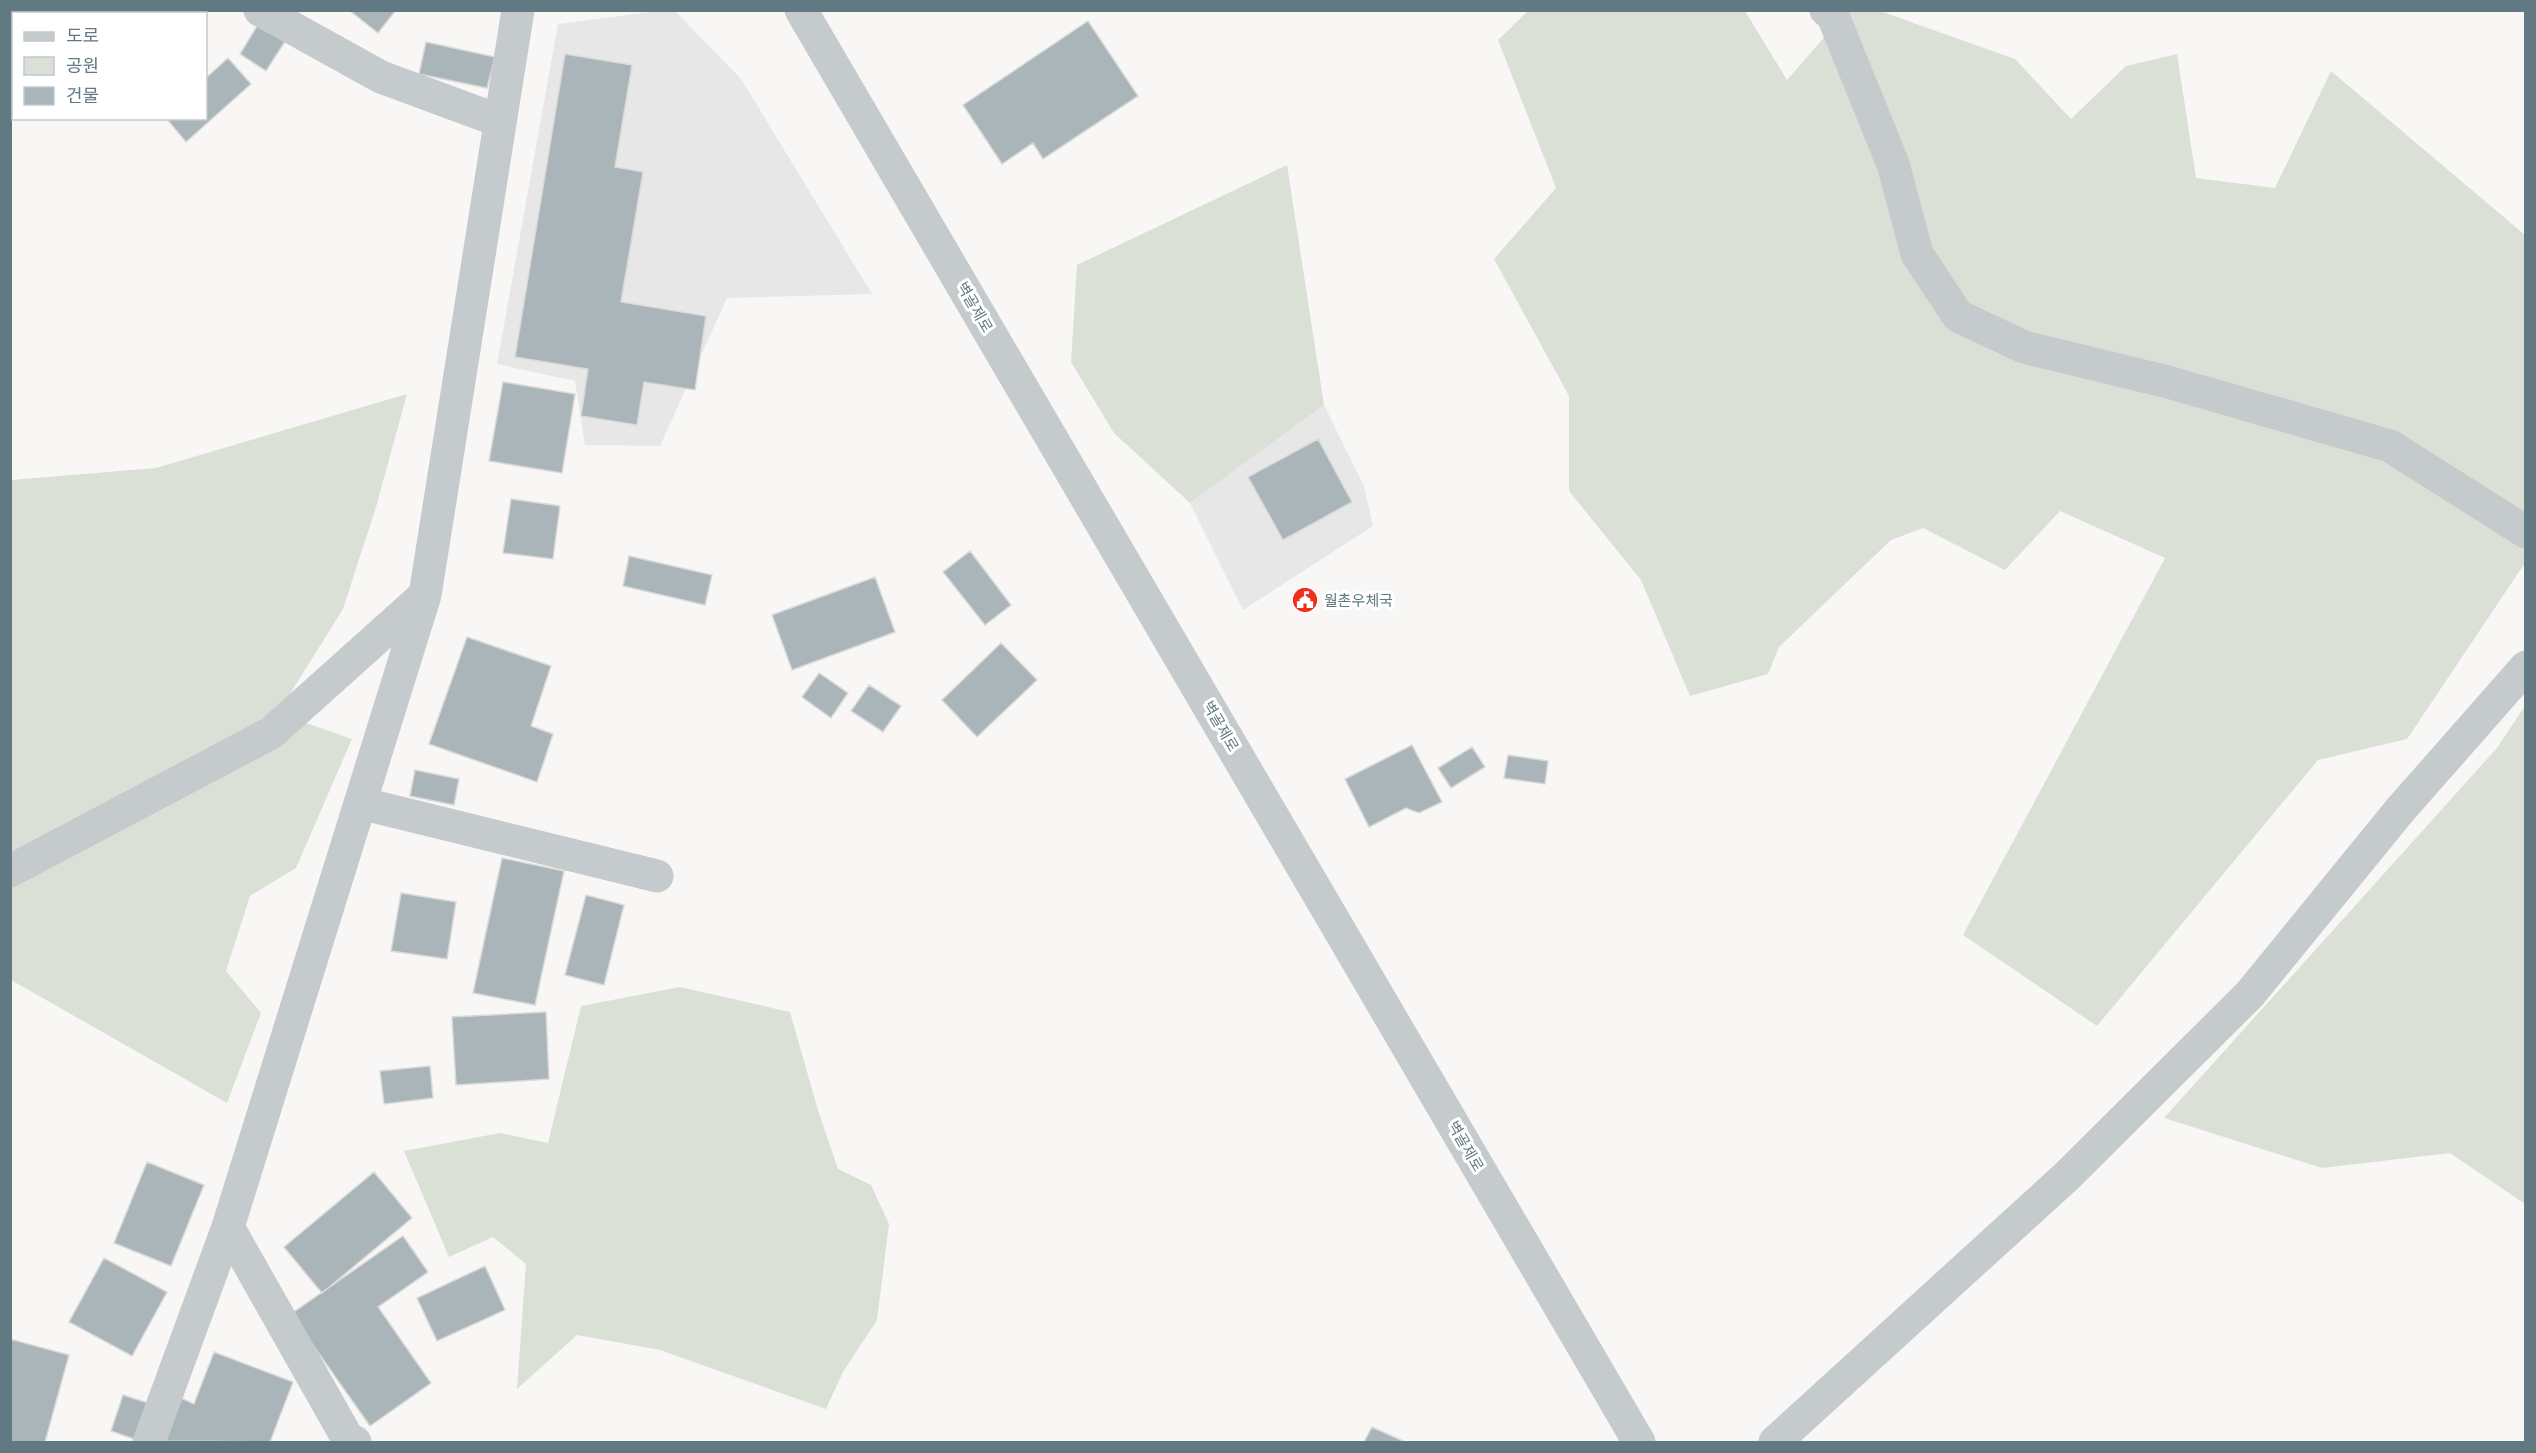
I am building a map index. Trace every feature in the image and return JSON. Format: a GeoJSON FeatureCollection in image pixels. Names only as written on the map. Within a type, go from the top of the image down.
{"type":"FeatureCollection","features":[{"type":"Feature","properties":{"kind":"street"},"geometry":{"type":"LineString","coordinates":[[260,10],[381,77],[500,121]]}},
{"type":"Feature","properties":{"kind":"street"},"geometry":{"type":"LineString","coordinates":[[149,1443],[228,1227],[425,595],[518,10]]}},
{"type":"Feature","properties":{"kind":"street","name":"벽골제로"},"geometry":{"type":"LineString","coordinates":[[801,10],[1630,1438]]}},
{"type":"Feature","properties":{"kind":"street"},"geometry":{"type":"LineString","coordinates":[[1826,10],[1833,16],[1893,164],[1917,254],[1958,316],[2024,347],[2168,382],[2390,446],[2526,532]]}},
{"type":"Feature","properties":{"kind":"street"},"geometry":{"type":"LineString","coordinates":[[10,871],[271,733],[425,595]]}},
{"type":"Feature","properties":{"kind":"street"},"geometry":{"type":"LineString","coordinates":[[1774,1443],[2067,1176],[2250,994],[2400,810],[2526,668]]}},
{"type":"Feature","properties":{"kind":"street"},"geometry":{"type":"LineString","coordinates":[[360,803],[657,876]]}},
{"type":"Feature","properties":{"kind":"street"},"geometry":{"type":"LineString","coordinates":[[228,1227],[348,1439],[355,1443]]}},
{"type":"Feature","properties":{"kind":"shaded area"},"geometry":{"type":"Polygon","coordinates":[[[675,11],[741,79],[872,294],[727,298],[660,446],[585,445],[575,381],[497,364],[558,24],[675,11]]]}},
{"type":"Feature","properties":{"kind":"shaded area"},"geometry":{"type":"Polygon","coordinates":[[[1324,405],[1364,486],[1373,526],[1243,610],[1190,503],[1324,405]]]}},
{"type":"Feature","properties":{"kind":"green space"},"geometry":{"type":"Polygon","coordinates":[[[1528,11],[1745,11],[1787,80],[1847,11],[1880,11],[2015,59],[2071,119],[2126,66],[2177,54],[2196,178],[2275,188],[2331,71],[2525,235],[2525,563],[2407,739],[2318,760],[2097,1026],[1963,935],[2165,558],[2060,511],[2005,570],[1923,528],[1891,540],[1779,647],[1768,674],[1690,696],[1641,580],[1569,491],[1569,396],[1494,259],[1556,188],[1498,40],[1528,11]]]}},
{"type":"Feature","properties":{"kind":"green space"},"geometry":{"type":"Polygon","coordinates":[[[1287,165],[1324,405],[1190,503],[1114,433],[1071,362],[1077,265],[1287,165]]]}},
{"type":"Feature","properties":{"kind":"green space"},"geometry":{"type":"Polygon","coordinates":[[[407,394],[376,507],[343,609],[278,713],[352,739],[296,868],[250,896],[226,971],[261,1013],[227,1103],[11,980],[11,480],[156,468],[407,394]]]}},
{"type":"Feature","properties":{"kind":"green space"},"geometry":{"type":"Polygon","coordinates":[[[2525,706],[2525,1204],[2450,1153],[2322,1168],[2164,1118],[2497,748],[2525,706]]]}},
{"type":"Feature","properties":{"kind":"green space"},"geometry":{"type":"Polygon","coordinates":[[[680,987],[790,1012],[818,1110],[838,1169],[871,1185],[889,1224],[877,1320],[843,1372],[826,1409],[660,1350],[577,1335],[517,1389],[526,1264],[493,1237],[449,1257],[404,1151],[500,1133],[548,1143],[581,1006],[680,987]]]}},
{"type":"Feature","properties":{"kind":"building"},"geometry":{"type":"Polygon","coordinates":[[[84,10],[195,10],[195,12],[84,12],[84,10]]]}},
{"type":"Feature","properties":{"kind":"building"},"geometry":{"type":"Polygon","coordinates":[[[349,10],[396,10],[378,33],[349,10]]]}},
{"type":"Feature","properties":{"kind":"building"},"geometry":{"type":"Polygon","coordinates":[[[1088,21],[1138,96],[1043,159],[1033,143],[1002,164],[963,105],[1088,21]]]}},
{"type":"Feature","properties":{"kind":"building"},"geometry":{"type":"Polygon","coordinates":[[[259,23],[286,40],[266,71],[240,54],[259,23]]]}},
{"type":"Feature","properties":{"kind":"building"},"geometry":{"type":"Polygon","coordinates":[[[426,42],[495,57],[487,88],[419,74],[426,42]]]}},
{"type":"Feature","properties":{"kind":"building"},"geometry":{"type":"Polygon","coordinates":[[[565,54],[632,65],[615,167],[643,172],[621,302],[706,316],[695,390],[644,382],[637,425],[581,416],[588,369],[515,357],[565,54]]]}},
{"type":"Feature","properties":{"kind":"building"},"geometry":{"type":"Polygon","coordinates":[[[228,58],[251,84],[186,142],[168,120],[207,120],[207,77],[228,58]]]}},
{"type":"Feature","properties":{"kind":"building"},"geometry":{"type":"Polygon","coordinates":[[[503,382],[575,394],[562,473],[489,461],[503,382]]]}},
{"type":"Feature","properties":{"kind":"building"},"geometry":{"type":"Polygon","coordinates":[[[1318,439],[1352,502],[1283,540],[1248,477],[1318,439]]]}},
{"type":"Feature","properties":{"kind":"building"},"geometry":{"type":"Polygon","coordinates":[[[511,499],[560,506],[553,559],[503,553],[511,499]]]}},
{"type":"Feature","properties":{"kind":"building"},"geometry":{"type":"Polygon","coordinates":[[[970,551],[1011,605],[985,625],[943,572],[970,551]]]}},
{"type":"Feature","properties":{"kind":"building"},"geometry":{"type":"Polygon","coordinates":[[[629,556],[712,575],[705,605],[623,586],[629,556]]]}},
{"type":"Feature","properties":{"kind":"building"},"geometry":{"type":"Polygon","coordinates":[[[875,577],[895,632],[792,670],[772,615],[875,577]]]}},
{"type":"Feature","properties":{"kind":"building"},"geometry":{"type":"Polygon","coordinates":[[[467,637],[551,666],[531,726],[553,734],[537,782],[429,744],[467,637]]]}},
{"type":"Feature","properties":{"kind":"building"},"geometry":{"type":"Polygon","coordinates":[[[1001,643],[1037,680],[977,737],[942,700],[1001,643]]]}},
{"type":"Feature","properties":{"kind":"building"},"geometry":{"type":"Polygon","coordinates":[[[819,673],[848,693],[831,718],[802,697],[819,673]]]}},
{"type":"Feature","properties":{"kind":"building"},"geometry":{"type":"Polygon","coordinates":[[[869,685],[901,706],[883,732],[851,711],[869,685]]]}},
{"type":"Feature","properties":{"kind":"building"},"geometry":{"type":"Polygon","coordinates":[[[1412,745],[1442,802],[1419,813],[1406,808],[1369,827],[1345,779],[1412,745]]]}},
{"type":"Feature","properties":{"kind":"building"},"geometry":{"type":"Polygon","coordinates":[[[1472,747],[1485,767],[1451,788],[1438,768],[1472,747]]]}},
{"type":"Feature","properties":{"kind":"building"},"geometry":{"type":"Polygon","coordinates":[[[1508,755],[1548,761],[1545,784],[1504,778],[1508,755]]]}},
{"type":"Feature","properties":{"kind":"building"},"geometry":{"type":"Polygon","coordinates":[[[415,770],[459,779],[454,805],[410,796],[415,770]]]}},
{"type":"Feature","properties":{"kind":"building"},"geometry":{"type":"Polygon","coordinates":[[[502,858],[564,871],[535,1005],[473,993],[502,858]]]}},
{"type":"Feature","properties":{"kind":"building"},"geometry":{"type":"Polygon","coordinates":[[[401,893],[456,902],[447,959],[391,951],[401,893]]]}},
{"type":"Feature","properties":{"kind":"building"},"geometry":{"type":"Polygon","coordinates":[[[586,895],[624,905],[604,985],[565,975],[586,895]]]}},
{"type":"Feature","properties":{"kind":"building"},"geometry":{"type":"Polygon","coordinates":[[[546,1012],[549,1079],[456,1085],[452,1017],[546,1012]]]}},
{"type":"Feature","properties":{"kind":"building"},"geometry":{"type":"Polygon","coordinates":[[[430,1066],[433,1098],[384,1104],[380,1071],[430,1066]]]}},
{"type":"Feature","properties":{"kind":"building"},"geometry":{"type":"Polygon","coordinates":[[[147,1162],[204,1185],[171,1266],[114,1243],[147,1162]]]}},
{"type":"Feature","properties":{"kind":"building"},"geometry":{"type":"Polygon","coordinates":[[[374,1172],[412,1218],[322,1293],[284,1247],[374,1172]]]}},
{"type":"Feature","properties":{"kind":"building"},"geometry":{"type":"Polygon","coordinates":[[[403,1236],[428,1272],[378,1307],[431,1383],[370,1426],[291,1314],[403,1236]]]}},
{"type":"Feature","properties":{"kind":"building"},"geometry":{"type":"Polygon","coordinates":[[[104,1258],[167,1292],[132,1356],[69,1322],[104,1258]]]}},
{"type":"Feature","properties":{"kind":"building"},"geometry":{"type":"Polygon","coordinates":[[[485,1266],[505,1310],[437,1341],[417,1298],[485,1266]]]}},
{"type":"Feature","properties":{"kind":"building"},"geometry":{"type":"Polygon","coordinates":[[[10,1339],[69,1355],[45,1442],[10,1442],[10,1339]]]}},
{"type":"Feature","properties":{"kind":"building"},"geometry":{"type":"Polygon","coordinates":[[[214,1352],[293,1382],[270,1442],[164,1441],[181,1398],[194,1404],[214,1352]]]}},
{"type":"Feature","properties":{"kind":"building"},"geometry":{"type":"Polygon","coordinates":[[[123,1395],[148,1403],[137,1440],[111,1431],[123,1395]]]}},
{"type":"Feature","properties":{"kind":"building"},"geometry":{"type":"Polygon","coordinates":[[[1372,1427],[1405,1442],[1364,1442],[1372,1427]]]}},
{"type":"Feature","properties":{"kind":"place","name":"월촌우체국"},"geometry":{"type":"Point","coordinates":[1305,600]}}]}
